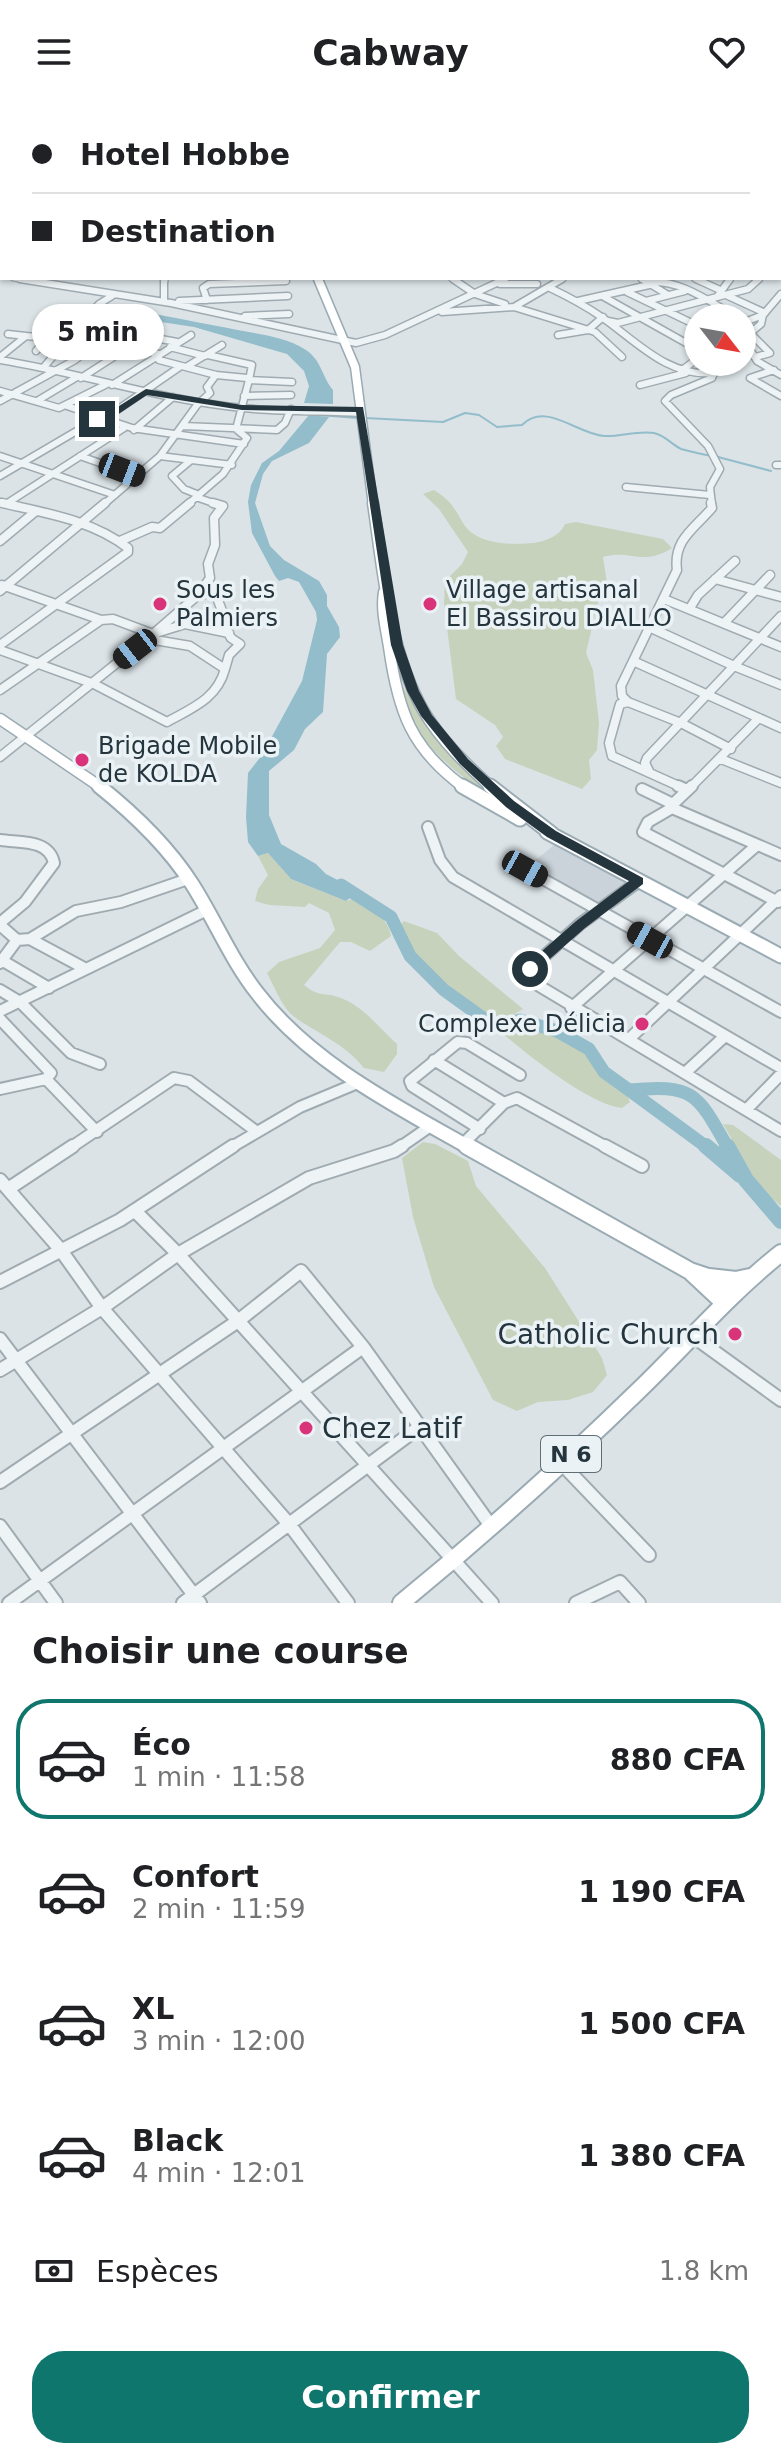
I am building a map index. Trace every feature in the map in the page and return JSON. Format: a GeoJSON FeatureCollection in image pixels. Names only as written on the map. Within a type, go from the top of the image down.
{"type":"FeatureCollection","features":[{"type":"Feature","properties":{"kind":"main road"},"geometry":{"type":"LineString","coordinates":[[318,280],[358,379],[357,411],[386,585],[397,645],[413,691],[427,716],[480,778],[552,834]]}},
{"type":"Feature","properties":{"kind":"main road"},"geometry":{"type":"LineString","coordinates":[[386,585],[382,605],[395,687],[413,736],[445,772],[467,789],[781,956]]}},
{"type":"Feature","properties":{"kind":"main road"},"geometry":{"type":"LineString","coordinates":[[0,719],[113,795],[138,817],[188,879],[248,983],[272,1011],[309,1045],[360,1082],[690,1271],[726,1298]]}},
{"type":"Feature","properties":{"kind":"main road"},"geometry":{"type":"LineString","coordinates":[[726,1298],[776,1257]]}},
{"type":"Feature","properties":{"kind":"main road"},"geometry":{"type":"LineString","coordinates":[[690,1271],[708,1277],[736,1280],[750,1277]]}},
{"type":"Feature","properties":{"kind":"main road"},"geometry":{"type":"LineString","coordinates":[[708,1277],[726,1298]]}},
{"type":"Feature","properties":{"kind":"main road","name":"N 6"},"geometry":{"type":"LineString","coordinates":[[401,1603],[453,1561],[640,1389],[726,1298]]}},
{"type":"Feature","properties":{"kind":"street"},"geometry":{"type":"LineString","coordinates":[[39,280],[112,296],[168,302],[346,343],[365,342],[505,280]]}},
{"type":"Feature","properties":{"kind":"street"},"geometry":{"type":"LineString","coordinates":[[163,280],[168,302]]}},
{"type":"Feature","properties":{"kind":"street"},"geometry":{"type":"LineString","coordinates":[[206,280],[203,288],[207,300]]}},
{"type":"Feature","properties":{"kind":"street"},"geometry":{"type":"LineString","coordinates":[[206,286],[275,280]]}},
{"type":"Feature","properties":{"kind":"street"},"geometry":{"type":"LineString","coordinates":[[286,280],[291,330]]}},
{"type":"Feature","properties":{"kind":"street"},"geometry":{"type":"LineString","coordinates":[[455,280],[475,294],[598,334],[622,357]]}},
{"type":"Feature","properties":{"kind":"street"},"geometry":{"type":"LineString","coordinates":[[532,280],[605,319],[638,346],[684,372]]}},
{"type":"Feature","properties":{"kind":"street"},"geometry":{"type":"LineString","coordinates":[[436,312],[514,307],[560,280]]}},
{"type":"Feature","properties":{"kind":"street"},"geometry":{"type":"LineString","coordinates":[[643,280],[668,295]]}},
{"type":"Feature","properties":{"kind":"street"},"geometry":{"type":"LineString","coordinates":[[575,302],[606,299],[656,280]]}},
{"type":"Feature","properties":{"kind":"street"},"geometry":{"type":"LineString","coordinates":[[660,280],[708,304]]}},
{"type":"Feature","properties":{"kind":"street"},"geometry":{"type":"LineString","coordinates":[[698,280],[720,290]]}},
{"type":"Feature","properties":{"kind":"street"},"geometry":{"type":"LineString","coordinates":[[717,297],[729,280]]}},
{"type":"Feature","properties":{"kind":"street"},"geometry":{"type":"LineString","coordinates":[[605,319],[618,323],[700,300],[728,296],[748,289],[758,280]]}},
{"type":"Feature","properties":{"kind":"street"},"geometry":{"type":"LineString","coordinates":[[500,284],[537,284]]}},
{"type":"Feature","properties":{"kind":"street"},"geometry":{"type":"LineString","coordinates":[[646,301],[685,291]]}},
{"type":"Feature","properties":{"kind":"street"},"geometry":{"type":"LineString","coordinates":[[627,292],[663,312],[684,319]]}},
{"type":"Feature","properties":{"kind":"street"},"geometry":{"type":"LineString","coordinates":[[44,367],[91,312],[112,296]]}},
{"type":"Feature","properties":{"kind":"street"},"geometry":{"type":"LineString","coordinates":[[168,302],[288,296]]}},
{"type":"Feature","properties":{"kind":"street"},"geometry":{"type":"LineString","coordinates":[[728,296],[764,314]]}},
{"type":"Feature","properties":{"kind":"street"},"geometry":{"type":"LineString","coordinates":[[757,359],[770,353],[750,333],[761,324],[764,314],[780,297]]}},
{"type":"Feature","properties":{"kind":"street"},"geometry":{"type":"LineString","coordinates":[[606,299],[684,342]]}},
{"type":"Feature","properties":{"kind":"street"},"geometry":{"type":"LineString","coordinates":[[698,304],[700,300]]}},
{"type":"Feature","properties":{"kind":"street"},"geometry":{"type":"LineString","coordinates":[[232,317],[289,314]]}},
{"type":"Feature","properties":{"kind":"street"},"geometry":{"type":"LineString","coordinates":[[756,316],[764,314]]}},
{"type":"Feature","properties":{"kind":"street"},"geometry":{"type":"LineString","coordinates":[[571,324],[569,329],[558,335],[588,330],[605,319]]}},
{"type":"Feature","properties":{"kind":"street"},"geometry":{"type":"LineString","coordinates":[[80,324],[252,365],[236,429]]}},
{"type":"Feature","properties":{"kind":"street"},"geometry":{"type":"LineString","coordinates":[[8,334],[47,338],[36,351],[57,353]]}},
{"type":"Feature","properties":{"kind":"street"},"geometry":{"type":"LineString","coordinates":[[0,391],[59,408],[67,406],[191,335]]}},
{"type":"Feature","properties":{"kind":"street"},"geometry":{"type":"LineString","coordinates":[[0,358],[26,336]]}},
{"type":"Feature","properties":{"kind":"street"},"geometry":{"type":"LineString","coordinates":[[69,337],[159,354]]}},
{"type":"Feature","properties":{"kind":"street"},"geometry":{"type":"LineString","coordinates":[[0,401],[57,370],[100,341]]}},
{"type":"Feature","properties":{"kind":"street"},"geometry":{"type":"LineString","coordinates":[[0,476],[222,345]]}},
{"type":"Feature","properties":{"kind":"street"},"geometry":{"type":"LineString","coordinates":[[37,401],[129,347]]}},
{"type":"Feature","properties":{"kind":"street"},"geometry":{"type":"LineString","coordinates":[[159,354],[159,360],[216,375],[292,382]]}},
{"type":"Feature","properties":{"kind":"street"},"geometry":{"type":"LineString","coordinates":[[0,358],[79,378],[201,402],[242,408],[357,411]]}},
{"type":"Feature","properties":{"kind":"street"},"geometry":{"type":"LineString","coordinates":[[757,359],[781,375]]}},
{"type":"Feature","properties":{"kind":"street"},"geometry":{"type":"LineString","coordinates":[[750,378],[774,370]]}},
{"type":"Feature","properties":{"kind":"street"},"geometry":{"type":"LineString","coordinates":[[640,385],[684,372]]}},
{"type":"Feature","properties":{"kind":"street"},"geometry":{"type":"LineString","coordinates":[[2,587],[160,456],[210,393],[207,387],[216,375]]}},
{"type":"Feature","properties":{"kind":"street"},"geometry":{"type":"LineString","coordinates":[[712,376],[671,395],[665,401],[708,446],[720,465],[711,481],[712,508],[680,537],[676,547],[677,570],[621,686],[622,696],[628,702],[681,723],[731,749]]}},
{"type":"Feature","properties":{"kind":"street"},"geometry":{"type":"LineString","coordinates":[[746,376],[781,396]]}},
{"type":"Feature","properties":{"kind":"street"},"geometry":{"type":"LineString","coordinates":[[244,396],[291,395]]}},
{"type":"Feature","properties":{"kind":"street"},"geometry":{"type":"LineString","coordinates":[[134,430],[173,397]]}},
{"type":"Feature","properties":{"kind":"street"},"geometry":{"type":"LineString","coordinates":[[67,406],[124,428],[174,438],[244,444]]}},
{"type":"Feature","properties":{"kind":"street"},"geometry":{"type":"LineString","coordinates":[[183,426],[277,430],[285,423],[291,409]]}},
{"type":"Feature","properties":{"kind":"street"},"geometry":{"type":"LineString","coordinates":[[2,504],[124,428]]}},
{"type":"Feature","properties":{"kind":"street"},"geometry":{"type":"LineString","coordinates":[[120,541],[152,527],[160,528],[232,465],[247,438],[236,429]]}},
{"type":"Feature","properties":{"kind":"street"},"geometry":{"type":"LineString","coordinates":[[0,456],[115,495]]}},
{"type":"Feature","properties":{"kind":"street"},"geometry":{"type":"LineString","coordinates":[[80,456],[137,476]]}},
{"type":"Feature","properties":{"kind":"street"},"geometry":{"type":"LineString","coordinates":[[160,456],[232,465]]}},
{"type":"Feature","properties":{"kind":"street"},"geometry":{"type":"LineString","coordinates":[[2,504],[79,525],[120,541],[128,552],[55,602],[0,647],[94,684],[167,722],[222,687],[229,655],[240,644],[225,627],[231,618],[222,611],[208,564],[215,545],[214,518],[223,506],[184,489],[172,476],[190,461]]}},
{"type":"Feature","properties":{"kind":"street"},"geometry":{"type":"LineString","coordinates":[[626,487],[710,495]]}},
{"type":"Feature","properties":{"kind":"street"},"geometry":{"type":"LineString","coordinates":[[0,541],[36,511]]}},
{"type":"Feature","properties":{"kind":"street"},"geometry":{"type":"LineString","coordinates":[[690,608],[735,561]]}},
{"type":"Feature","properties":{"kind":"street"},"geometry":{"type":"LineString","coordinates":[[725,622],[770,575]]}},
{"type":"Feature","properties":{"kind":"street"},"geometry":{"type":"LineString","coordinates":[[0,757],[151,636],[198,595],[210,578]]}},
{"type":"Feature","properties":{"kind":"street"},"geometry":{"type":"LineString","coordinates":[[715,579],[781,597]]}},
{"type":"Feature","properties":{"kind":"street"},"geometry":{"type":"LineString","coordinates":[[2,587],[55,602],[101,620],[113,619],[151,636],[168,638],[199,649],[225,669]]}},
{"type":"Feature","properties":{"kind":"street"},"geometry":{"type":"LineString","coordinates":[[198,595],[215,592]]}},
{"type":"Feature","properties":{"kind":"street"},"geometry":{"type":"LineString","coordinates":[[664,599],[781,647]]}},
{"type":"Feature","properties":{"kind":"street"},"geometry":{"type":"LineString","coordinates":[[649,771],[645,763],[647,758],[781,616]]}},
{"type":"Feature","properties":{"kind":"street"},"geometry":{"type":"LineString","coordinates":[[0,690],[101,620]]}},
{"type":"Feature","properties":{"kind":"street"},"geometry":{"type":"LineString","coordinates":[[151,636],[185,624],[229,633]]}},
{"type":"Feature","properties":{"kind":"street"},"geometry":{"type":"LineString","coordinates":[[649,627],[781,685]]}},
{"type":"Feature","properties":{"kind":"street"},"geometry":{"type":"LineString","coordinates":[[633,661],[781,728]]}},
{"type":"Feature","properties":{"kind":"street"},"geometry":{"type":"LineString","coordinates":[[628,702],[620,704],[609,743],[610,751],[617,760],[649,771],[687,790]]}},
{"type":"Feature","properties":{"kind":"street"},"geometry":{"type":"LineString","coordinates":[[629,1039],[779,900],[723,875],[643,832],[648,822],[672,806],[759,718]]}},
{"type":"Feature","properties":{"kind":"street"},"geometry":{"type":"LineString","coordinates":[[721,759],[781,783]]}},
{"type":"Feature","properties":{"kind":"street"},"geometry":{"type":"LineString","coordinates":[[642,789],[756,846],[781,855]]}},
{"type":"Feature","properties":{"kind":"street"},"geometry":{"type":"LineString","coordinates":[[428,827],[440,860],[453,877],[781,1071],[747,1109]]}},
{"type":"Feature","properties":{"kind":"street"},"geometry":{"type":"LineString","coordinates":[[0,840],[44,846],[52,853],[54,863],[25,902],[0,924],[17,940],[30,939],[76,911],[121,902],[188,879]]}},
{"type":"Feature","properties":{"kind":"street"},"geometry":{"type":"LineString","coordinates":[[571,1008],[756,846]]}},
{"type":"Feature","properties":{"kind":"street"},"geometry":{"type":"LineString","coordinates":[[525,869],[781,1012]]}},
{"type":"Feature","properties":{"kind":"street"},"geometry":{"type":"LineString","coordinates":[[639,881],[561,942],[526,973],[526,978],[571,1008],[686,1072],[781,1131]]}},
{"type":"Feature","properties":{"kind":"street"},"geometry":{"type":"LineString","coordinates":[[0,1011],[207,910]]}},
{"type":"Feature","properties":{"kind":"street"},"geometry":{"type":"LineString","coordinates":[[30,939],[84,968]]}},
{"type":"Feature","properties":{"kind":"street"},"geometry":{"type":"LineString","coordinates":[[17,940],[2,962],[49,988]]}},
{"type":"Feature","properties":{"kind":"street"},"geometry":{"type":"LineString","coordinates":[[0,990],[20,1002],[63,1047],[100,1064]]}},
{"type":"Feature","properties":{"kind":"street"},"geometry":{"type":"LineString","coordinates":[[0,1019],[51,1073],[46,1079],[0,1089]]}},
{"type":"Feature","properties":{"kind":"street"},"geometry":{"type":"LineString","coordinates":[[686,1072],[724,1037]]}},
{"type":"Feature","properties":{"kind":"street"},"geometry":{"type":"LineString","coordinates":[[480,1129],[410,1084],[458,1042],[467,1043],[520,1075]]}},
{"type":"Feature","properties":{"kind":"street"},"geometry":{"type":"LineString","coordinates":[[434,1060],[504,1103]]}},
{"type":"Feature","properties":{"kind":"street"},"geometry":{"type":"LineString","coordinates":[[257,1132],[182,1078],[174,1078],[97,1132],[4,1184],[60,1249],[102,1308],[289,1524],[348,1603]]}},
{"type":"Feature","properties":{"kind":"street"},"geometry":{"type":"LineString","coordinates":[[46,1079],[97,1132]]}},
{"type":"Feature","properties":{"kind":"street"},"geometry":{"type":"LineString","coordinates":[[0,1282],[135,1211],[182,1177],[257,1132],[335,1090],[360,1082]]}},
{"type":"Feature","properties":{"kind":"street"},"geometry":{"type":"LineString","coordinates":[[464,1143],[504,1103],[512,1098],[523,1099],[642,1166]]}},
{"type":"Feature","properties":{"kind":"street"},"geometry":{"type":"LineString","coordinates":[[0,1370],[102,1308],[178,1254],[309,1178],[394,1151],[432,1125]]}},
{"type":"Feature","properties":{"kind":"street"},"geometry":{"type":"LineString","coordinates":[[135,1211],[178,1254],[492,1603]]}},
{"type":"Feature","properties":{"kind":"street"},"geometry":{"type":"LineString","coordinates":[[0,1482],[238,1321],[301,1271],[363,1347],[491,1526]]}},
{"type":"Feature","properties":{"kind":"street"},"geometry":{"type":"LineString","coordinates":[[690,1334],[781,1400]]}},
{"type":"Feature","properties":{"kind":"street"},"geometry":{"type":"LineString","coordinates":[[0,1339],[132,1511],[193,1600],[366,1464],[418,1428]]}},
{"type":"Feature","properties":{"kind":"street"},"geometry":{"type":"LineString","coordinates":[[9,1603],[132,1511],[363,1347]]}},
{"type":"Feature","properties":{"kind":"street"},"geometry":{"type":"LineString","coordinates":[[561,1463],[649,1555]]}},
{"type":"Feature","properties":{"kind":"street"},"geometry":{"type":"LineString","coordinates":[[0,1526],[56,1603]]}},
{"type":"Feature","properties":{"kind":"street"},"geometry":{"type":"LineString","coordinates":[[576,1603],[615,1582],[625,1584],[639,1603]]}},
{"type":"Feature","properties":{"kind":"shaded area"},"geometry":{"type":"Polygon","coordinates":[[[559,841],[631,879],[597,907],[526,868],[559,841]]]}},
{"type":"Feature","properties":{"kind":"green space"},"geometry":{"type":"Polygon","coordinates":[[[434,490],[451,504],[469,530],[485,540],[515,544],[539,542],[556,535],[565,524],[576,522],[663,539],[672,548],[652,556],[603,557],[607,583],[597,605],[586,653],[593,670],[599,723],[597,750],[589,760],[591,779],[582,789],[505,759],[496,746],[503,737],[495,725],[456,699],[444,603],[445,581],[462,564],[468,552],[439,509],[423,494],[434,490]]]}},
{"type":"Feature","properties":{"kind":"green space"},"geometry":{"type":"Polygon","coordinates":[[[401,684],[441,744],[496,795],[462,776],[425,741],[408,717],[401,684]]]}},
{"type":"Feature","properties":{"kind":"green space"},"geometry":{"type":"Polygon","coordinates":[[[268,853],[291,879],[346,901],[353,899],[372,909],[386,924],[391,936],[370,951],[351,942],[340,942],[304,985],[317,993],[338,997],[355,1005],[397,1044],[397,1054],[384,1072],[364,1068],[339,1045],[293,1016],[278,996],[267,973],[279,962],[320,948],[335,930],[329,913],[309,903],[305,907],[255,901],[258,889],[268,875],[258,856],[268,853]]]}},
{"type":"Feature","properties":{"kind":"green space"},"geometry":{"type":"Polygon","coordinates":[[[404,921],[437,933],[459,956],[523,1009],[503,1021],[494,1021],[412,954],[400,925],[404,921]]]}},
{"type":"Feature","properties":{"kind":"green space"},"geometry":{"type":"Polygon","coordinates":[[[501,1023],[536,1028],[572,1042],[589,1057],[607,1081],[626,1092],[630,1102],[622,1108],[609,1105],[576,1088],[501,1032],[501,1023]]]}},
{"type":"Feature","properties":{"kind":"green space"},"geometry":{"type":"Polygon","coordinates":[[[723,1124],[733,1125],[781,1160],[781,1206],[761,1190],[723,1124]]]}},
{"type":"Feature","properties":{"kind":"green space"},"geometry":{"type":"Polygon","coordinates":[[[423,1142],[435,1144],[468,1161],[476,1186],[545,1268],[602,1358],[607,1375],[593,1392],[568,1400],[538,1402],[517,1411],[493,1400],[434,1287],[413,1217],[402,1158],[423,1142]]]}},
{"type":"Feature","properties":{"kind":"water"},"geometry":{"type":"Polygon","coordinates":[[[99,305],[288,341],[306,350],[319,364],[333,390],[333,404],[304,403],[309,386],[304,371],[287,354],[194,327],[95,312],[99,305]]]}},
{"type":"Feature","properties":{"kind":"water"},"geometry":{"type":"Polygon","coordinates":[[[309,415],[329,417],[309,443],[272,461],[263,474],[255,503],[270,546],[284,560],[319,581],[327,595],[327,606],[339,627],[340,637],[327,654],[323,712],[305,729],[294,750],[269,771],[269,815],[281,844],[316,864],[326,874],[359,891],[346,901],[291,879],[268,853],[258,856],[248,842],[246,817],[248,773],[262,755],[302,681],[317,620],[316,612],[299,582],[288,578],[279,581],[275,576],[252,533],[248,502],[251,485],[262,463],[279,451],[309,415]]]}},
{"type":"Feature","properties":{"kind":"waterway"},"geometry":{"type":"LineString","coordinates":[[365,418],[443,422],[465,413],[479,415],[497,427],[522,425],[531,418],[541,416],[551,417],[604,436],[654,433],[681,449],[712,456]]}},
{"type":"Feature","properties":{"kind":"waterway"},"geometry":{"type":"LineString","coordinates":[[320,415],[357,418]]}},
{"type":"Feature","properties":{"kind":"waterway"},"geometry":{"type":"LineString","coordinates":[[718,457],[771,471]]}},
{"type":"Feature","properties":{"kind":"waterway"},"geometry":{"type":"LineString","coordinates":[[341,885],[391,917],[410,956],[444,990],[494,1026],[520,1020],[557,1031],[589,1049],[604,1072],[629,1090]]}},
{"type":"Feature","properties":{"kind":"waterway"},"geometry":{"type":"LineString","coordinates":[[629,1090],[668,1089],[691,1096],[709,1115],[728,1148]]}},
{"type":"Feature","properties":{"kind":"waterway"},"geometry":{"type":"LineString","coordinates":[[629,1090],[708,1148]]}},
{"type":"Feature","properties":{"kind":"waterway"},"geometry":{"type":"LineString","coordinates":[[706,1146],[740,1175]]}},
{"type":"Feature","properties":{"kind":"waterway"},"geometry":{"type":"LineString","coordinates":[[727,1146],[746,1180],[781,1221]]}},
{"type":"Feature","properties":{"kind":"place","name":"Sous les Palmiers"},"geometry":{"type":"Point","coordinates":[160,604]}},
{"type":"Feature","properties":{"kind":"place","name":"Village artisanal El Bassirou DIALLO"},"geometry":{"type":"Point","coordinates":[430,604]}},
{"type":"Feature","properties":{"kind":"place","name":"Brigade Mobile de KOLDA"},"geometry":{"type":"Point","coordinates":[82,760]}},
{"type":"Feature","properties":{"kind":"place","name":"Complexe Délicia"},"geometry":{"type":"Point","coordinates":[642,1024]}},
{"type":"Feature","properties":{"kind":"place","name":"Catholic Church"},"geometry":{"type":"Point","coordinates":[735,1334]}},
{"type":"Feature","properties":{"kind":"place","name":"Chez Latif"},"geometry":{"type":"Point","coordinates":[306,1428]}},
{"type":"Feature","properties":{"kind":"route"},"geometry":{"type":"LineString","coordinates":[[97,419],[101,421],[146,392],[242,408],[360,409],[397,645],[413,691],[427,716],[464,762],[510,804],[552,834],[639,881],[580,924],[530,969]]}}]}
